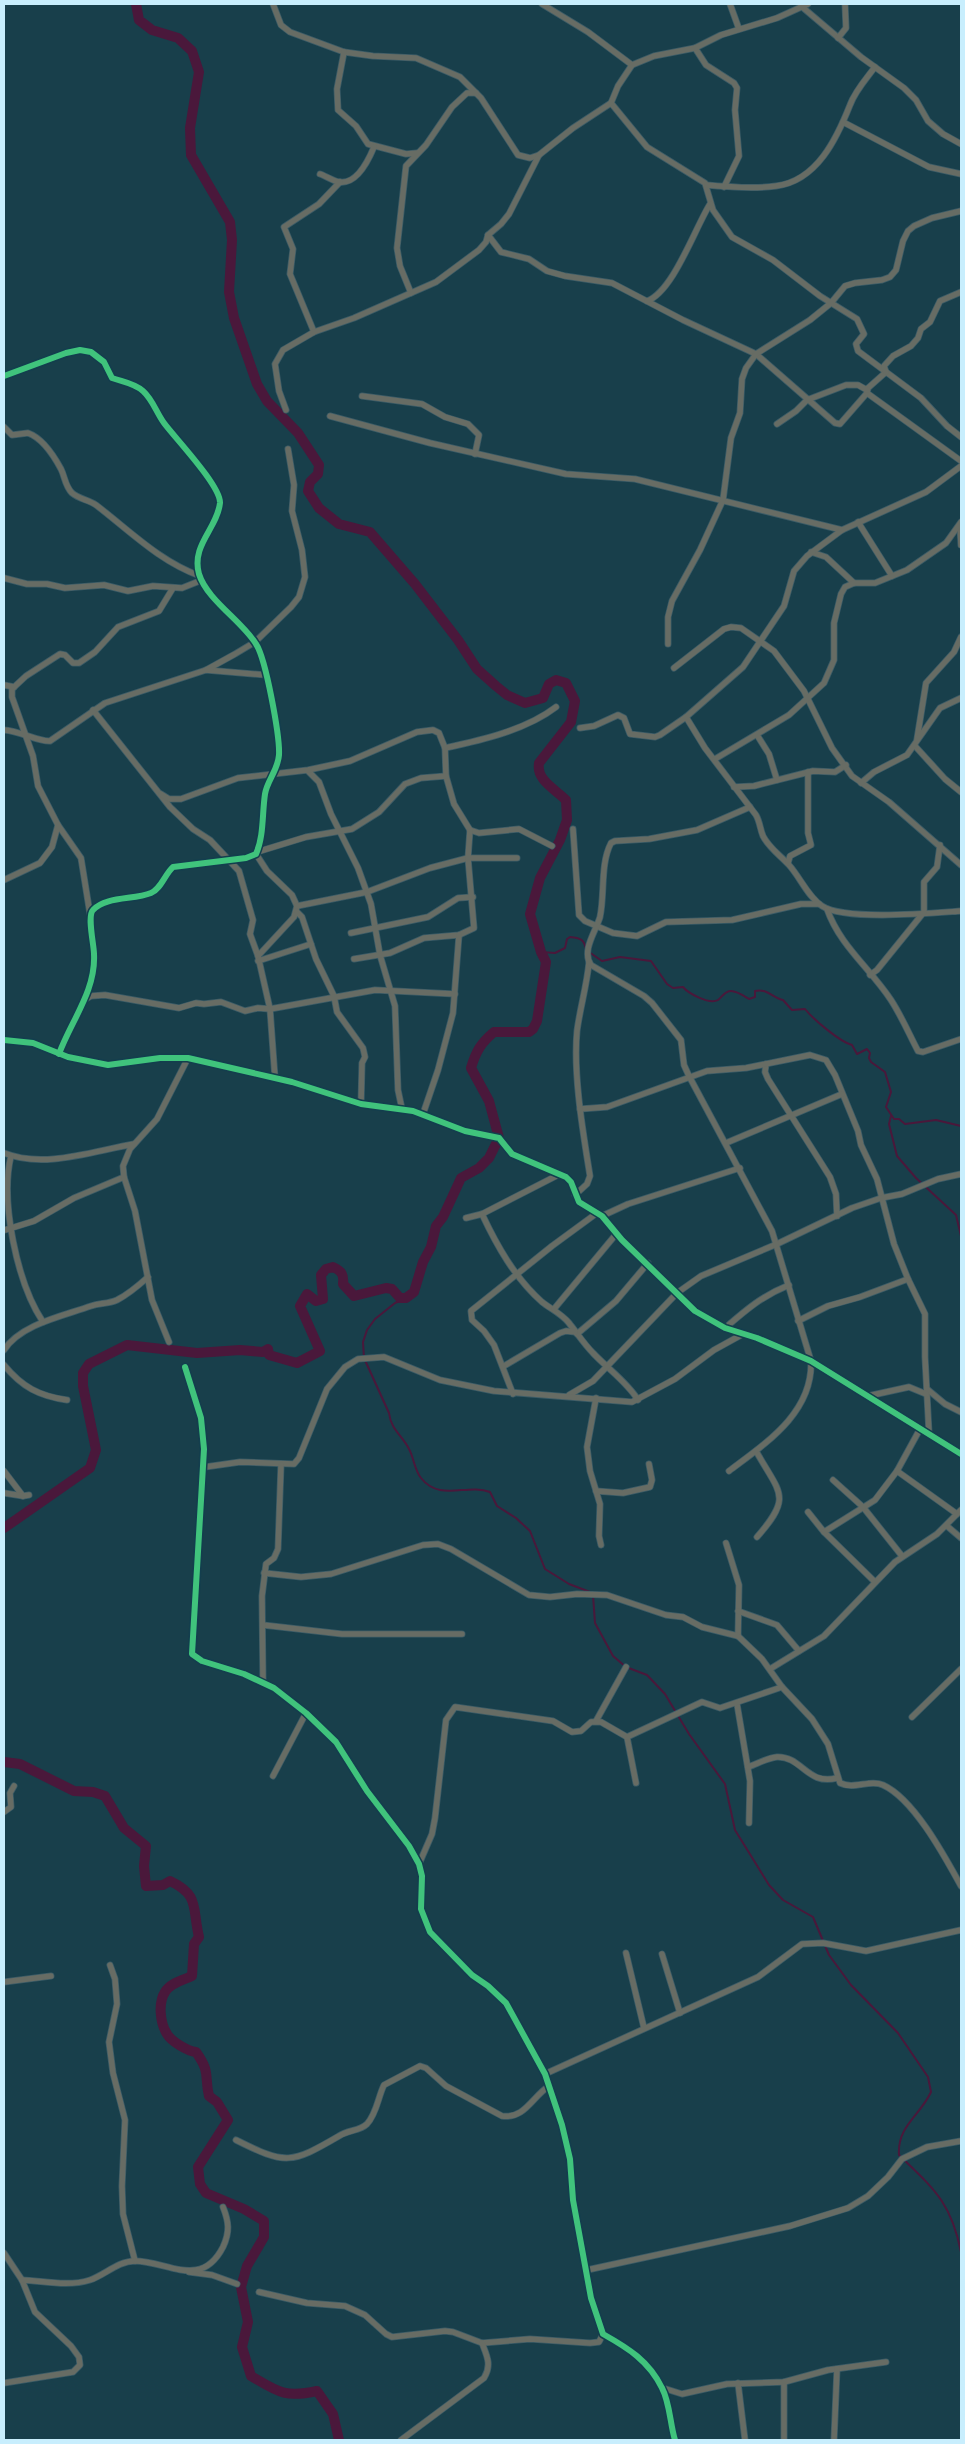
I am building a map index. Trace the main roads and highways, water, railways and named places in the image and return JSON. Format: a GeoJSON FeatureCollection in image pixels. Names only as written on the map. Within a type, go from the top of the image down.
{"type":"FeatureCollection","features":[{"type":"Feature","properties":{"kind":"waterway"},"geometry":{"type":"LineString","coordinates":[[4,1528],[90,1468],[96,1450],[83,1386],[83,1373],[89,1364],[127,1345],[197,1353],[240,1350],[263,1352],[268,1349],[269,1355],[297,1363],[320,1351],[300,1306],[307,1294],[316,1301],[323,1299],[321,1275],[326,1269],[333,1267],[338,1270],[343,1276],[343,1284],[354,1296],[386,1288],[392,1289],[400,1298],[406,1298],[414,1292],[423,1262],[431,1247],[436,1226],[443,1217],[461,1178],[479,1168],[489,1158],[499,1138],[489,1101],[471,1068],[475,1057],[482,1044],[494,1032],[529,1032],[537,1021],[546,962],[541,952],[530,914],[540,878],[560,840],[567,820],[566,800],[543,779],[539,769],[539,763],[571,722],[575,701],[566,683],[556,680],[549,684],[543,698],[525,703],[507,695],[477,669],[458,640],[415,584],[370,532],[339,524],[319,508],[308,491],[310,482],[318,474],[319,465],[298,433],[267,401],[257,384],[234,318],[229,292],[232,240],[230,222],[191,155],[190,128],[199,72],[192,51],[178,38],[152,30],[139,20],[136,4]]}},
{"type":"Feature","properties":{"kind":"waterway"},"geometry":{"type":"LineString","coordinates":[[541,952],[555,953],[565,948],[567,939],[570,937],[581,940],[586,949]]}},
{"type":"Feature","properties":{"kind":"waterway"},"geometry":{"type":"LineString","coordinates":[[589,952],[602,961],[620,957],[651,961],[667,984],[673,988],[683,987],[704,1000],[718,1000],[729,991],[749,999],[755,997],[755,991],[759,990],[783,1000],[792,1010],[805,1009],[827,1030],[852,1045],[857,1054],[867,1049],[870,1053],[869,1058],[871,1062],[885,1072],[891,1092],[886,1107],[894,1119],[899,1119],[905,1124],[936,1120],[961,1126]]}},
{"type":"Feature","properties":{"kind":"waterway"},"geometry":{"type":"LineString","coordinates":[[891,1116],[889,1124],[897,1156],[916,1178],[956,1215],[961,1236]]}},
{"type":"Feature","properties":{"kind":"waterway"},"geometry":{"type":"LineString","coordinates":[[406,1298],[395,1303],[375,1319],[367,1330],[363,1342],[364,1358],[389,1413],[392,1424],[409,1449],[419,1475],[428,1485],[445,1491],[472,1489],[490,1492],[497,1506],[516,1518],[530,1531],[545,1569],[569,1584],[590,1592]]}},
{"type":"Feature","properties":{"kind":"waterway"},"geometry":{"type":"LineString","coordinates":[[593,1595],[595,1623],[613,1656],[626,1667],[647,1675],[665,1694],[689,1734],[725,1784],[735,1830],[769,1885],[783,1900],[813,1917],[829,1955],[851,1985],[898,2033],[928,2077],[931,2092],[905,2129],[899,2145],[899,2155],[931,2187],[946,2208],[957,2235],[961,2252]]}},
{"type":"Feature","properties":{"kind":"waterway"},"geometry":{"type":"LineString","coordinates":[[4,1762],[20,1764],[74,1791],[93,1792],[105,1796],[124,1828],[146,1846],[144,1866],[146,1886],[163,1885],[170,1881],[180,1886],[191,1897],[199,1937],[194,1944],[192,1976],[177,1982],[167,1989],[161,2002],[161,2013],[163,2024],[169,2037],[184,2048],[196,2052],[201,2059],[204,2065],[209,2096],[217,2102],[228,2120],[198,2167],[200,2184],[206,2193],[244,2209],[264,2221],[264,2237],[247,2266],[241,2287],[248,2322],[242,2347],[251,2376],[260,2382],[275,2390],[289,2394],[317,2391],[333,2414],[339,2440]]}}]}
